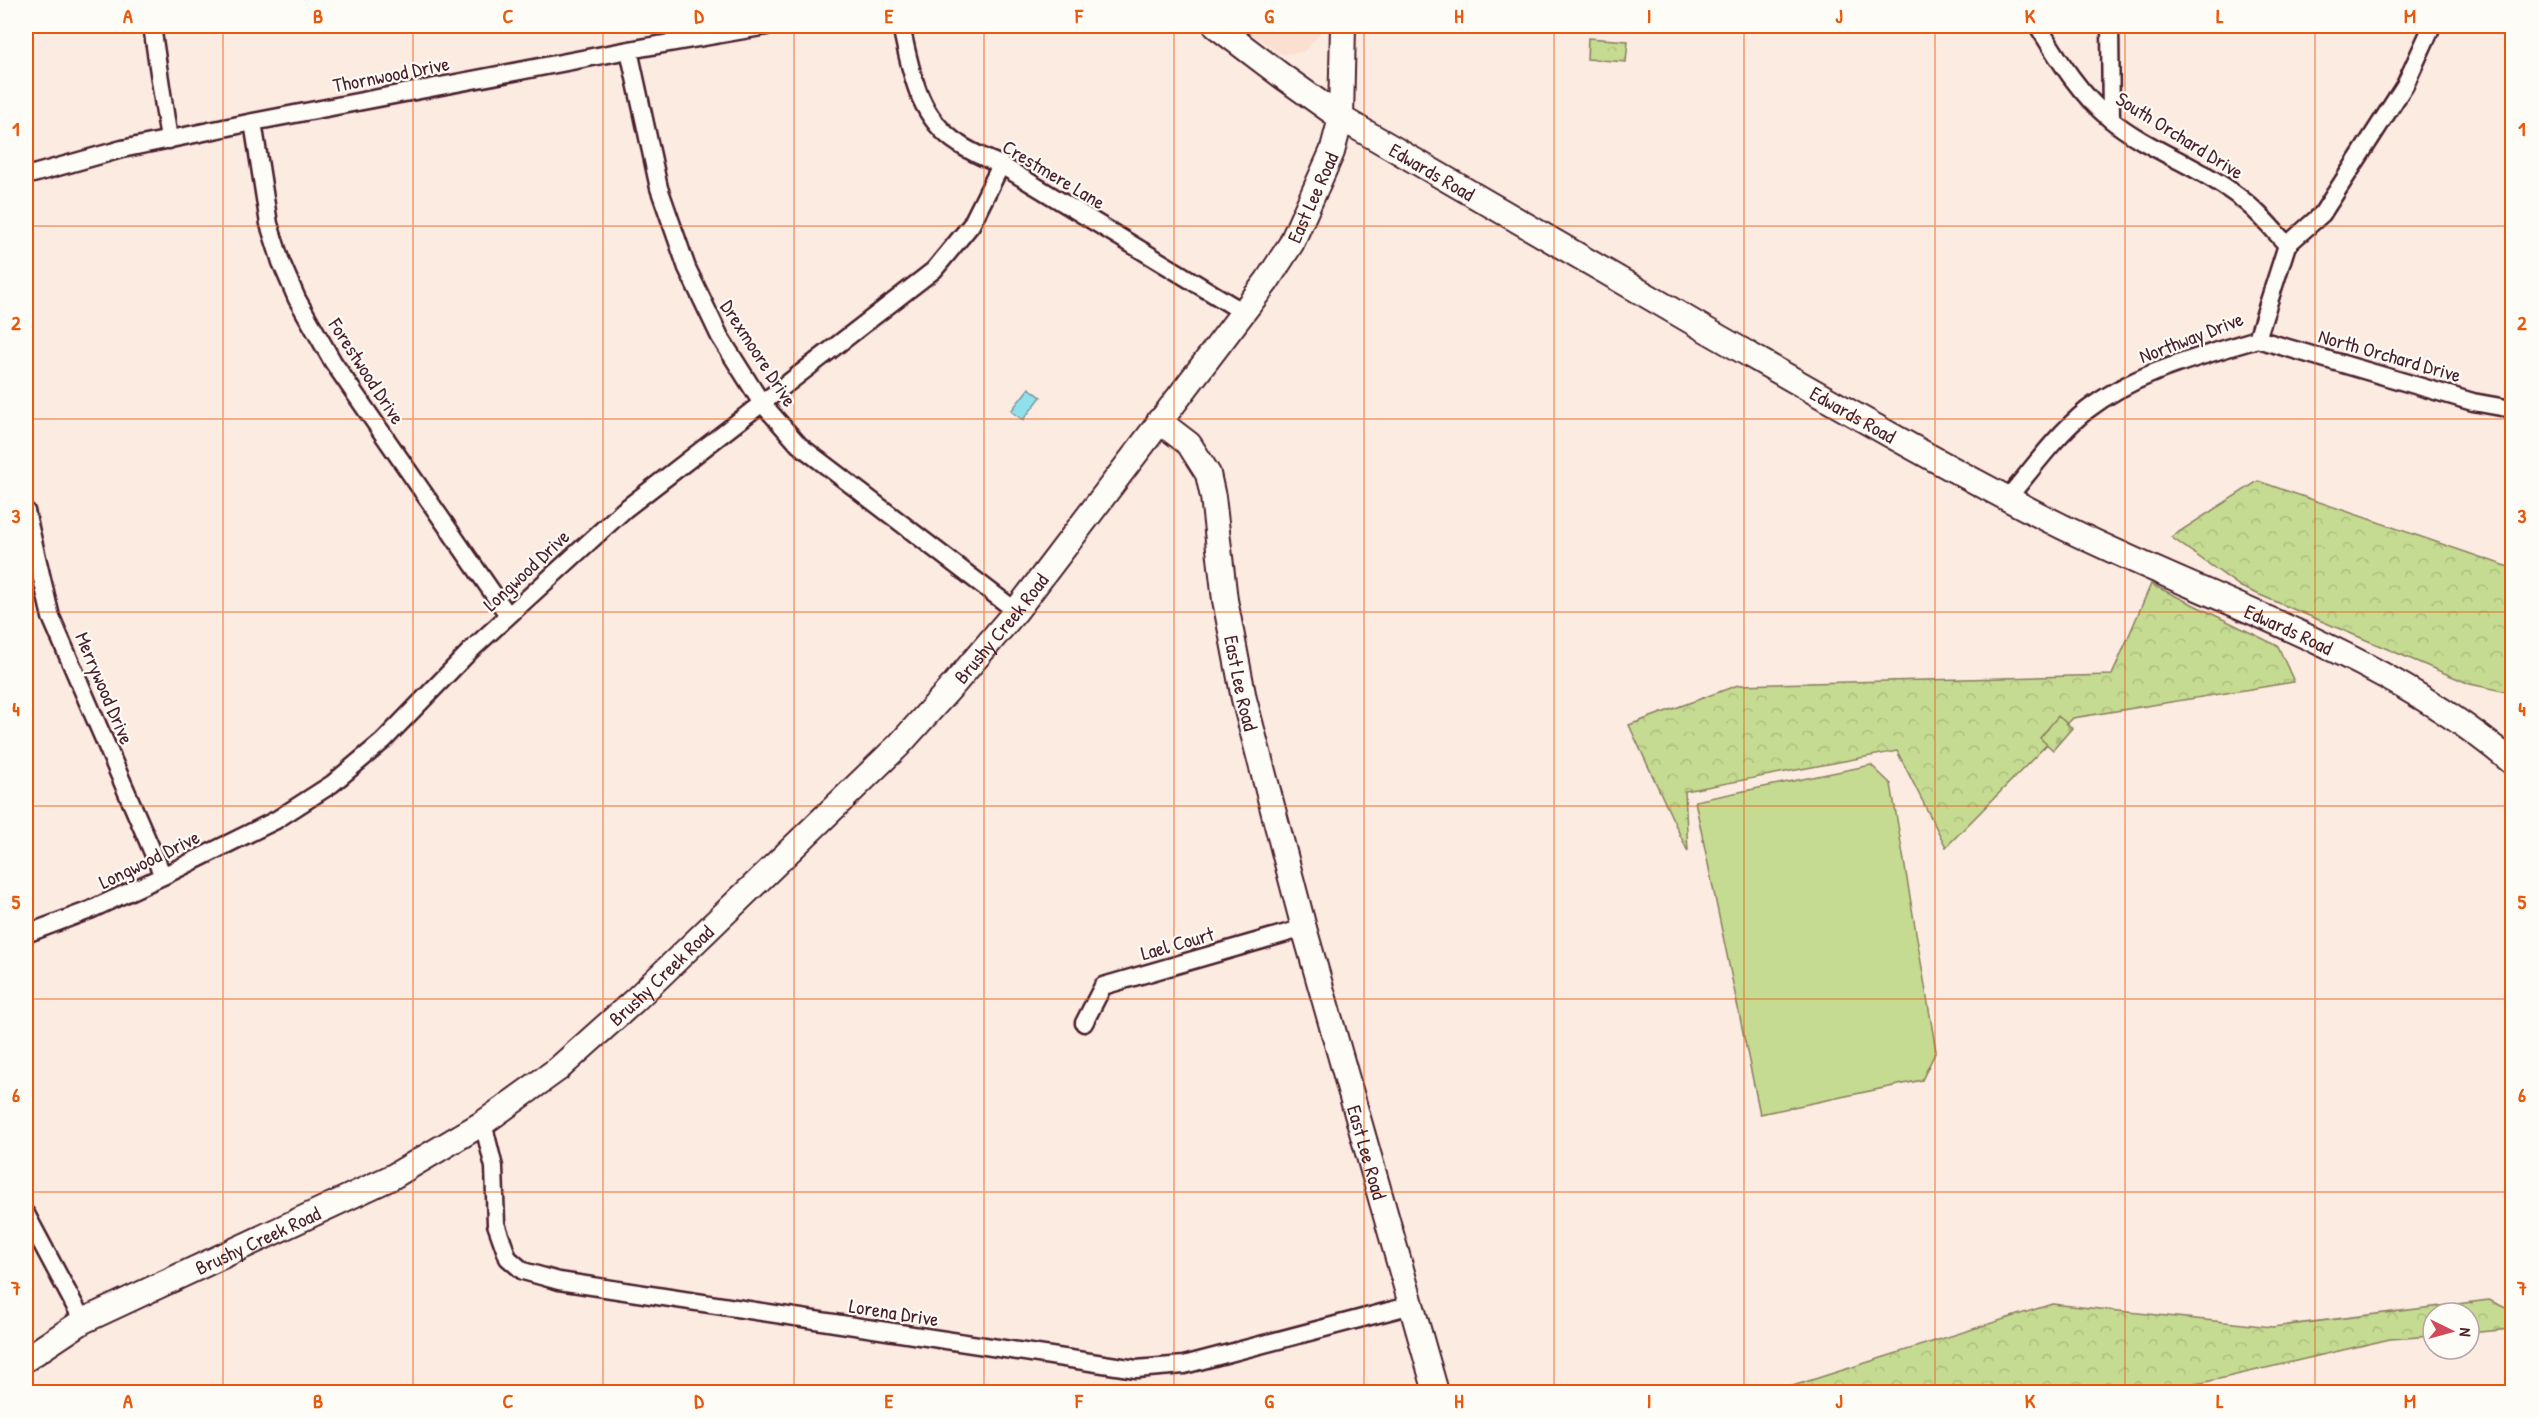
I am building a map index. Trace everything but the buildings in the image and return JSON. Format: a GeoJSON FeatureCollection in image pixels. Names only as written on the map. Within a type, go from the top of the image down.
{"type":"FeatureCollection","features":[{"type":"Feature","properties":{"kind":"street"},"geometry":{"type":"LineString","coordinates":[[153,26],[169,140]]}},
{"type":"Feature","properties":{"kind":"street","name":"Thornwood Drive"},"geometry":{"type":"LineString","coordinates":[[26,176],[62,164],[253,122],[628,50],[767,26]]}},
{"type":"Feature","properties":{"kind":"street","name":"Crestmere Lane"},"geometry":{"type":"LineString","coordinates":[[902,26],[918,95],[926,112],[945,134],[960,145],[1001,165],[1243,312]]}},
{"type":"Feature","properties":{"kind":"street","name":"Edwards Road"},"geometry":{"type":"LineString","coordinates":[[1216,26],[1341,118],[1841,407],[2007,499],[2388,676],[2459,720],[2512,762]]}},
{"type":"Feature","properties":{"kind":"street","name":"East Lee Road"},"geometry":{"type":"LineString","coordinates":[[1344,26],[1341,118],[1332,152],[1292,244],[1159,421],[1189,444],[1208,474],[1234,655],[1304,928],[1436,1392]]}},
{"type":"Feature","properties":{"kind":"street","name":"South Orchard Drive"},"geometry":{"type":"LineString","coordinates":[[2038,26],[2067,74],[2111,120],[2235,193],[2257,212],[2287,245]]}},
{"type":"Feature","properties":{"kind":"street"},"geometry":{"type":"LineString","coordinates":[[2110,26],[2111,120]]}},
{"type":"Feature","properties":{"kind":"street"},"geometry":{"type":"LineString","coordinates":[[2287,245],[2322,214],[2405,86],[2432,26]]}},
{"type":"Feature","properties":{"kind":"street","name":"Drexmoore Drive"},"geometry":{"type":"LineString","coordinates":[[628,50],[659,188],[687,268],[720,337],[761,402],[799,445],[1016,611]]}},
{"type":"Feature","properties":{"kind":"street","name":"Forestwood Drive"},"geometry":{"type":"LineString","coordinates":[[253,122],[269,224],[281,262],[297,299],[333,362],[508,615]]}},
{"type":"Feature","properties":{"kind":"street","name":"Longwood Drive"},"geometry":{"type":"LineString","coordinates":[[26,934],[90,910],[163,876],[276,820],[332,784],[382,741],[508,615],[624,510],[934,270],[971,225],[1001,165]]}},
{"type":"Feature","properties":{"kind":"street","name":"Northway Drive"},"geometry":{"type":"LineString","coordinates":[[2007,499],[2066,429],[2108,396],[2159,371],[2257,339],[2287,245]]}},
{"type":"Feature","properties":{"kind":"street","name":"North Orchard Drive"},"geometry":{"type":"LineString","coordinates":[[2257,339],[2473,402],[2512,409]]}},
{"type":"Feature","properties":{"kind":"street","name":"Brushy Creek Road"},"geometry":{"type":"LineString","coordinates":[[26,1359],[83,1321],[392,1177],[483,1123],[558,1069],[635,1000],[899,745],[1016,611],[1159,421]]}},
{"type":"Feature","properties":{"kind":"street","name":"Merrywood Drive"},"geometry":{"type":"LineString","coordinates":[[26,511],[51,617],[163,876]]}},
{"type":"Feature","properties":{"kind":"street","name":"Lael Court"},"geometry":{"type":"LineString","coordinates":[[1084,1023],[1103,986],[1304,928]]}},
{"type":"Feature","properties":{"kind":"street","name":"Lorena Drive"},"geometry":{"type":"LineString","coordinates":[[483,1123],[494,1167],[496,1224],[508,1258],[523,1271],[559,1281],[1137,1369],[1184,1365],[1412,1305]]}},
{"type":"Feature","properties":{"kind":"street"},"geometry":{"type":"LineString","coordinates":[[26,1214],[83,1321]]}},
{"type":"Feature","properties":{"kind":"shaded area"},"geometry":{"type":"Polygon","coordinates":[[[1238,26],[1320,26],[1319,35],[1303,52],[1282,54],[1238,26]]]}},
{"type":"Feature","properties":{"kind":"green space"},"geometry":{"type":"Polygon","coordinates":[[[1588,38],[1628,41],[1626,62],[1587,59],[1588,38]]]}},
{"type":"Feature","properties":{"kind":"green space"},"geometry":{"type":"Polygon","coordinates":[[[2258,481],[2512,568],[2512,693],[2470,684],[2241,587],[2171,537],[2258,481]]]}},
{"type":"Feature","properties":{"kind":"green space"},"geometry":{"type":"Polygon","coordinates":[[[2151,584],[2278,646],[2294,682],[2073,718],[1946,847],[1897,751],[1685,791],[1688,852],[1629,725],[1738,685],[2112,675],[2151,584]]]}},
{"type":"Feature","properties":{"kind":"green space"},"geometry":{"type":"Polygon","coordinates":[[[2058,716],[2072,728],[2053,750],[2040,738],[2058,716]]]}},
{"type":"Feature","properties":{"kind":"green space"},"geometry":{"type":"Polygon","coordinates":[[[1871,765],[1891,784],[1936,1051],[1922,1080],[1760,1114],[1695,801],[1871,765]]]}},
{"type":"Feature","properties":{"kind":"green space"},"geometry":{"type":"Polygon","coordinates":[[[2489,1300],[2512,1311],[2512,1329],[2481,1332],[2481,1301],[2489,1300]]]}},
{"type":"Feature","properties":{"kind":"green space"},"geometry":{"type":"Polygon","coordinates":[[[2052,1304],[2272,1327],[2421,1308],[2421,1337],[2390,1339],[2163,1392],[1784,1392],[1783,1389],[2052,1304]]]}},
{"type":"Feature","properties":{"kind":"water"},"geometry":{"type":"Polygon","coordinates":[[[1029,388],[1041,397],[1023,420],[1011,411],[1029,388]]]}}]}
